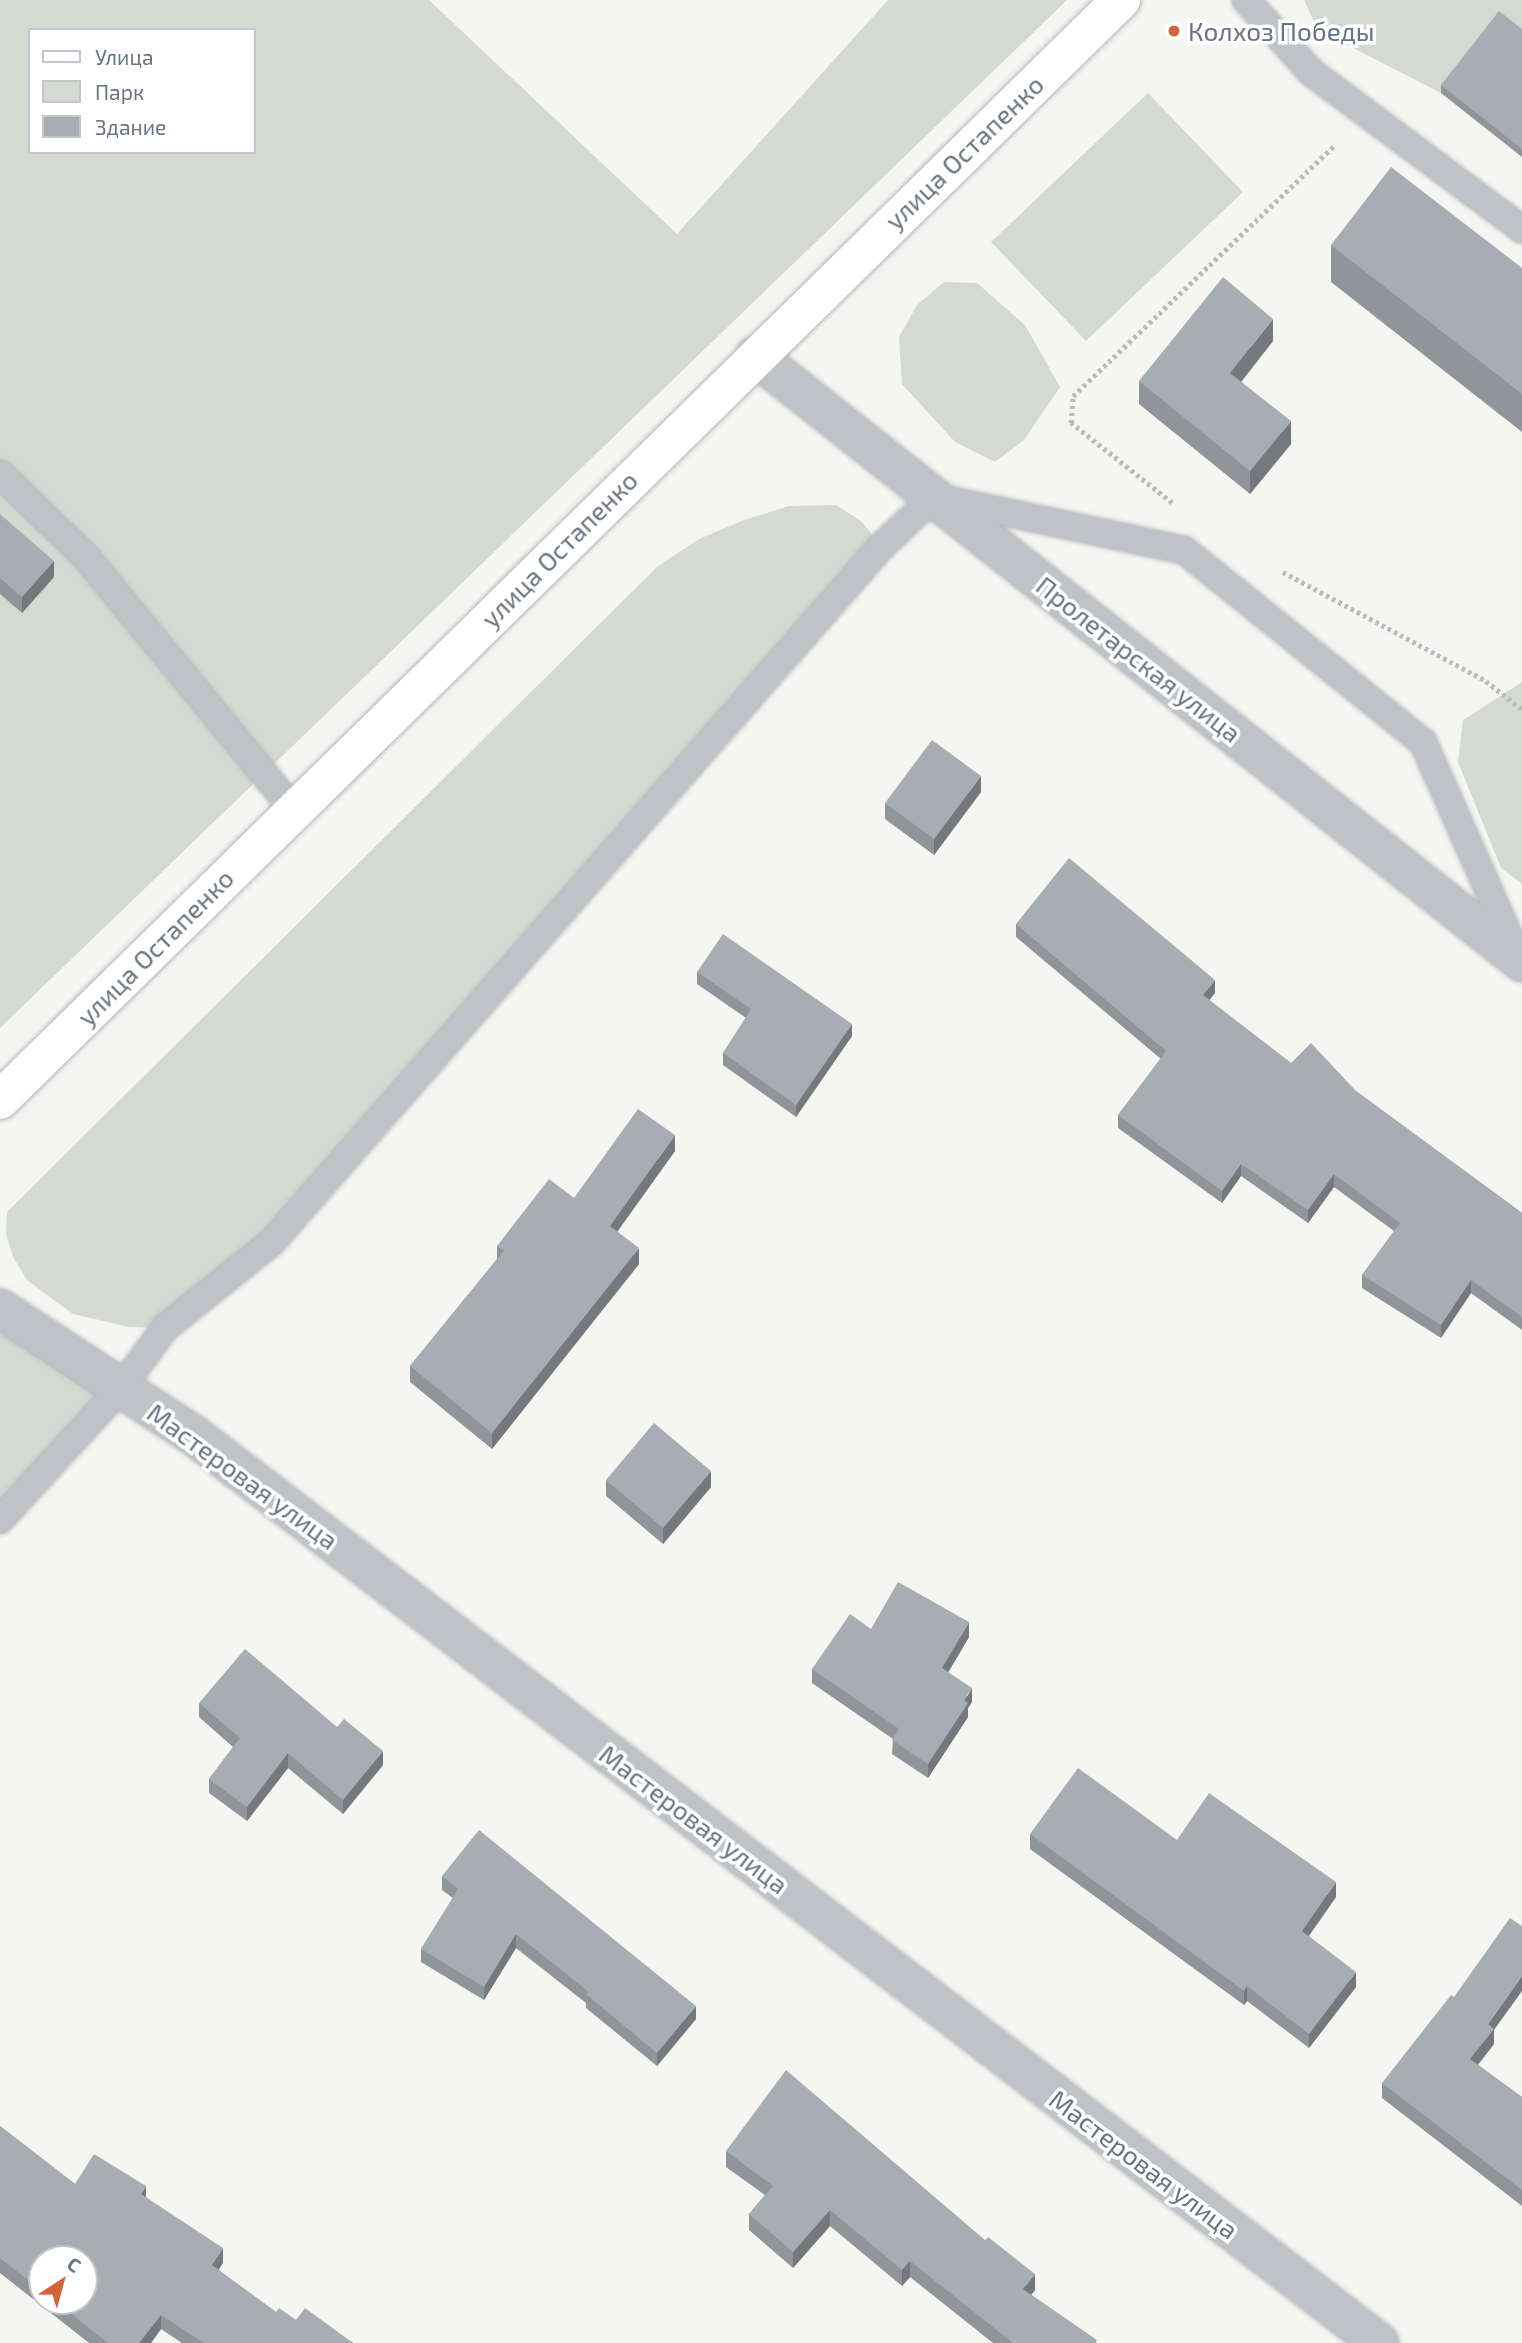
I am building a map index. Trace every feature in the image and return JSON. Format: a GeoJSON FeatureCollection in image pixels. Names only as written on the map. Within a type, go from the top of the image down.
{"type":"FeatureCollection","features":[{"type":"Feature","properties":{"kind":"main road","name":"улица Остапенко"},"geometry":{"type":"LineString","coordinates":[[0,1100],[755,356],[1121,0]]}},
{"type":"Feature","properties":{"kind":"street","name":"Пролетарская улица"},"geometry":{"type":"LineString","coordinates":[[755,356],[1522,962]]}},
{"type":"Feature","properties":{"kind":"street","name":"Мастеровая улица"},"geometry":{"type":"LineString","coordinates":[[0,1309],[192,1434],[1379,2343]]}},
{"type":"Feature","properties":{"kind":"lane"},"geometry":{"type":"LineString","coordinates":[[1246,0],[1311,72],[1522,229]]}},
{"type":"Feature","properties":{"kind":"lane"},"geometry":{"type":"LineString","coordinates":[[0,474],[86,557],[294,810]]}},
{"type":"Feature","properties":{"kind":"lane"},"geometry":{"type":"LineString","coordinates":[[0,1520],[121,1388],[165,1328],[272,1242],[882,546],[934,497],[1184,550],[1423,742],[1522,962]]}},
{"type":"Feature","properties":{"kind":"path"},"geometry":{"type":"LineString","coordinates":[[1179,508],[1071,423],[1073,396],[1367,114]]}},
{"type":"Feature","properties":{"kind":"path"},"geometry":{"type":"LineString","coordinates":[[1271,566],[1486,681],[1522,709]]}},
{"type":"Feature","properties":{"kind":"green space"},"geometry":{"type":"Polygon","coordinates":[[[0,0],[429,0],[677,234],[888,0],[1067,0],[0,1028],[0,0]]]}},
{"type":"Feature","properties":{"kind":"green space"},"geometry":{"type":"Polygon","coordinates":[[[1304,0],[1522,0],[1522,37],[1499,19],[1441,93],[1318,30],[1304,0]]]}},
{"type":"Feature","properties":{"kind":"green space"},"geometry":{"type":"Polygon","coordinates":[[[1148,93],[1243,192],[1086,341],[991,242],[1148,93]]]}},
{"type":"Feature","properties":{"kind":"green space"},"geometry":{"type":"Polygon","coordinates":[[[944,282],[977,283],[1025,325],[1060,387],[1024,440],[995,462],[955,442],[902,384],[899,337],[917,305],[944,282]]]}},
{"type":"Feature","properties":{"kind":"green space"},"geometry":{"type":"Polygon","coordinates":[[[836,505],[861,521],[882,546],[272,1242],[165,1328],[129,1327],[73,1314],[27,1280],[13,1257],[6,1234],[7,1212],[658,566],[699,539],[744,520],[789,506],[836,505]]]}},
{"type":"Feature","properties":{"kind":"green space"},"geometry":{"type":"Polygon","coordinates":[[[1522,682],[1522,884],[1501,868],[1458,762],[1463,720],[1522,682]]]}},
{"type":"Feature","properties":{"kind":"green space"},"geometry":{"type":"Polygon","coordinates":[[[0,1334],[121,1388],[0,1514],[0,1334]]]}},
{"type":"Feature","properties":{"kind":"building"},"geometry":{"type":"Polygon","coordinates":[[[1499,11],[1522,29],[1522,149],[1441,85],[1499,11]]]}},
{"type":"Feature","properties":{"kind":"building"},"geometry":{"type":"Polygon","coordinates":[[[1391,167],[1522,268],[1522,394],[1331,245],[1391,167]]]}},
{"type":"Feature","properties":{"kind":"building"},"geometry":{"type":"Polygon","coordinates":[[[1223,277],[1273,319],[1230,373],[1291,421],[1250,471],[1139,381],[1223,277]]]}},
{"type":"Feature","properties":{"kind":"building"},"geometry":{"type":"Polygon","coordinates":[[[0,514],[54,561],[22,597],[0,578],[0,514]]]}},
{"type":"Feature","properties":{"kind":"building"},"geometry":{"type":"Polygon","coordinates":[[[932,740],[981,776],[934,839],[885,803],[932,740]]]}},
{"type":"Feature","properties":{"kind":"building"},"geometry":{"type":"Polygon","coordinates":[[[1069,858],[1215,980],[1203,995],[1291,1063],[1311,1043],[1356,1091],[1522,1213],[1522,1317],[1471,1280],[1441,1325],[1362,1275],[1400,1223],[1334,1174],[1308,1210],[1241,1164],[1222,1191],[1118,1115],[1166,1051],[1016,924],[1069,858]]]}},
{"type":"Feature","properties":{"kind":"building"},"geometry":{"type":"Polygon","coordinates":[[[723,934],[852,1024],[796,1105],[723,1053],[751,1009],[697,972],[723,934]]]}},
{"type":"Feature","properties":{"kind":"building"},"geometry":{"type":"Polygon","coordinates":[[[638,1109],[675,1135],[610,1226],[639,1248],[492,1433],[410,1366],[504,1251],[497,1246],[549,1179],[574,1198],[638,1109]]]}},
{"type":"Feature","properties":{"kind":"building"},"geometry":{"type":"Polygon","coordinates":[[[654,1423],[711,1471],[663,1528],[606,1480],[654,1423]]]}},
{"type":"Feature","properties":{"kind":"building"},"geometry":{"type":"Polygon","coordinates":[[[898,1582],[969,1622],[942,1668],[972,1688],[964,1700],[968,1703],[928,1764],[892,1740],[899,1729],[812,1669],[850,1614],[871,1629],[898,1582]]]}},
{"type":"Feature","properties":{"kind":"building"},"geometry":{"type":"Polygon","coordinates":[[[245,1649],[337,1727],[344,1719],[383,1751],[343,1800],[288,1753],[247,1807],[209,1779],[240,1738],[199,1703],[245,1649]]]}},
{"type":"Feature","properties":{"kind":"building"},"geometry":{"type":"Polygon","coordinates":[[[1078,1768],[1177,1840],[1209,1793],[1336,1882],[1302,1931],[1356,1972],[1309,2034],[1247,1986],[1244,1991],[1030,1834],[1078,1768]]]}},
{"type":"Feature","properties":{"kind":"building"},"geometry":{"type":"Polygon","coordinates":[[[479,1830],[696,2006],[657,2053],[586,1994],[589,1992],[516,1934],[484,1987],[421,1949],[458,1889],[442,1876],[479,1830]]]}},
{"type":"Feature","properties":{"kind":"building"},"geometry":{"type":"Polygon","coordinates":[[[1510,1918],[1522,1926],[1522,1976],[1488,2024],[1494,2029],[1470,2059],[1522,2097],[1522,2190],[1382,2083],[1451,1995],[1454,1997],[1510,1918]]]}},
{"type":"Feature","properties":{"kind":"building"},"geometry":{"type":"Polygon","coordinates":[[[786,2070],[985,2240],[988,2237],[1035,2274],[1023,2289],[1097,2340],[1095,2343],[1013,2343],[910,2261],[902,2270],[830,2210],[793,2252],[749,2214],[773,2186],[726,2151],[786,2070]]]}},
{"type":"Feature","properties":{"kind":"building"},"geometry":{"type":"Polygon","coordinates":[[[0,2126],[75,2184],[94,2154],[146,2186],[141,2194],[223,2248],[212,2265],[276,2312],[279,2308],[296,2320],[305,2308],[353,2343],[204,2343],[161,2315],[139,2343],[108,2343],[73,2315],[98,2315],[98,2245],[28,2245],[28,2280],[0,2258],[0,2126]]]}},
{"type":"Feature","properties":{"kind":"place","name":"Колхоз Победы"},"geometry":{"type":"Point","coordinates":[1174,31]}}]}
